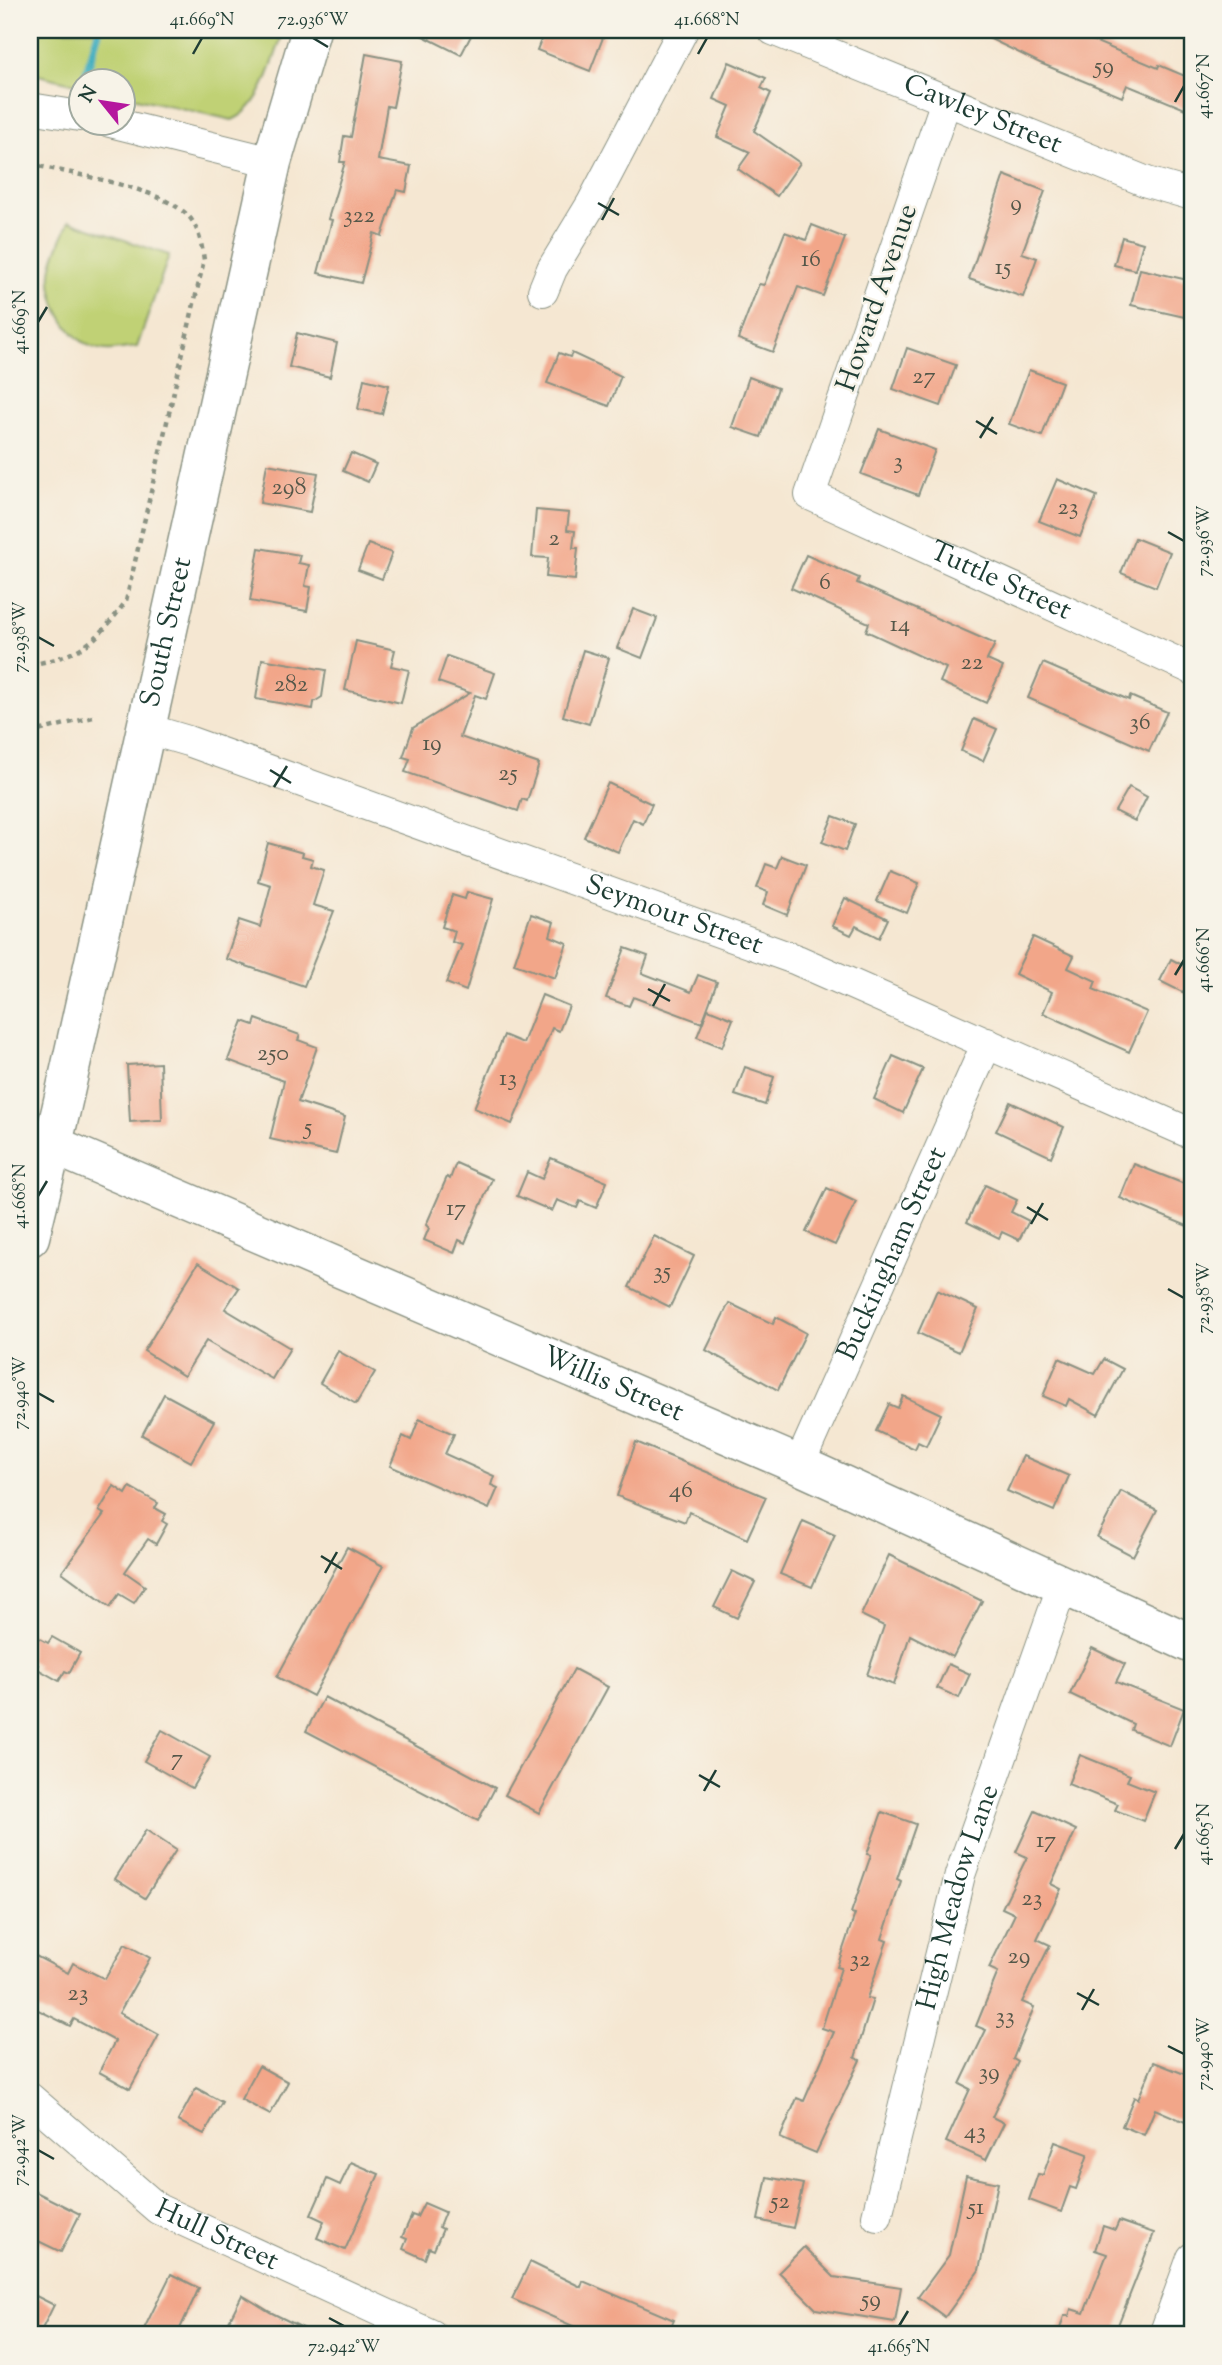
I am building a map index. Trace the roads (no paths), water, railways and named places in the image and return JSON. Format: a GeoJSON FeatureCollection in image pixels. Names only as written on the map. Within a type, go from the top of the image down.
{"type":"FeatureCollection","features":[{"type":"Feature","properties":{"kind":"main road","name":"South Street"},"geometry":{"type":"LineString","coordinates":[[30,1237],[42,1140],[144,728],[272,162],[311,30]]}},
{"type":"Feature","properties":{"kind":"main road","name":"Willis Street"},"geometry":{"type":"LineString","coordinates":[[42,1140],[799,1465],[1192,1644]]}},
{"type":"Feature","properties":{"kind":"street"},"geometry":{"type":"LineString","coordinates":[[543,291],[552,269],[593,203],[683,30]]}},
{"type":"Feature","properties":{"kind":"street","name":"Cawley Street"},"geometry":{"type":"LineString","coordinates":[[773,30],[1147,182],[1192,195]]}},
{"type":"Feature","properties":{"kind":"street","name":"Howard Avenue"},"geometry":{"type":"LineString","coordinates":[[810,495],[946,101]]}},
{"type":"Feature","properties":{"kind":"street"},"geometry":{"type":"LineString","coordinates":[[33,104],[66,112]]}},
{"type":"Feature","properties":{"kind":"street"},"geometry":{"type":"LineString","coordinates":[[136,128],[272,162]]}},
{"type":"Feature","properties":{"kind":"street","name":"Tuttle Street"},"geometry":{"type":"LineString","coordinates":[[810,495],[1192,669]]}},
{"type":"Feature","properties":{"kind":"street","name":"Seymour Street"},"geometry":{"type":"LineString","coordinates":[[144,728],[188,741],[797,960],[1192,1134]]}},
{"type":"Feature","properties":{"kind":"street","name":"Buckingham Street"},"geometry":{"type":"LineString","coordinates":[[799,1465],[987,1043]]}},
{"type":"Feature","properties":{"kind":"street","name":"High Meadow Lane"},"geometry":{"type":"LineString","coordinates":[[877,2216],[960,1875],[1063,1584]]}},
{"type":"Feature","properties":{"kind":"street","name":"Hull Street"},"geometry":{"type":"LineString","coordinates":[[30,2098],[158,2208],[432,2335]]}},
{"type":"Feature","properties":{"kind":"street"},"geometry":{"type":"LineString","coordinates":[[1164,2335],[1192,2258]]}},
{"type":"Feature","properties":{"kind":"waterway"},"geometry":{"type":"LineString","coordinates":[[88,66],[99,30]]}}]}
